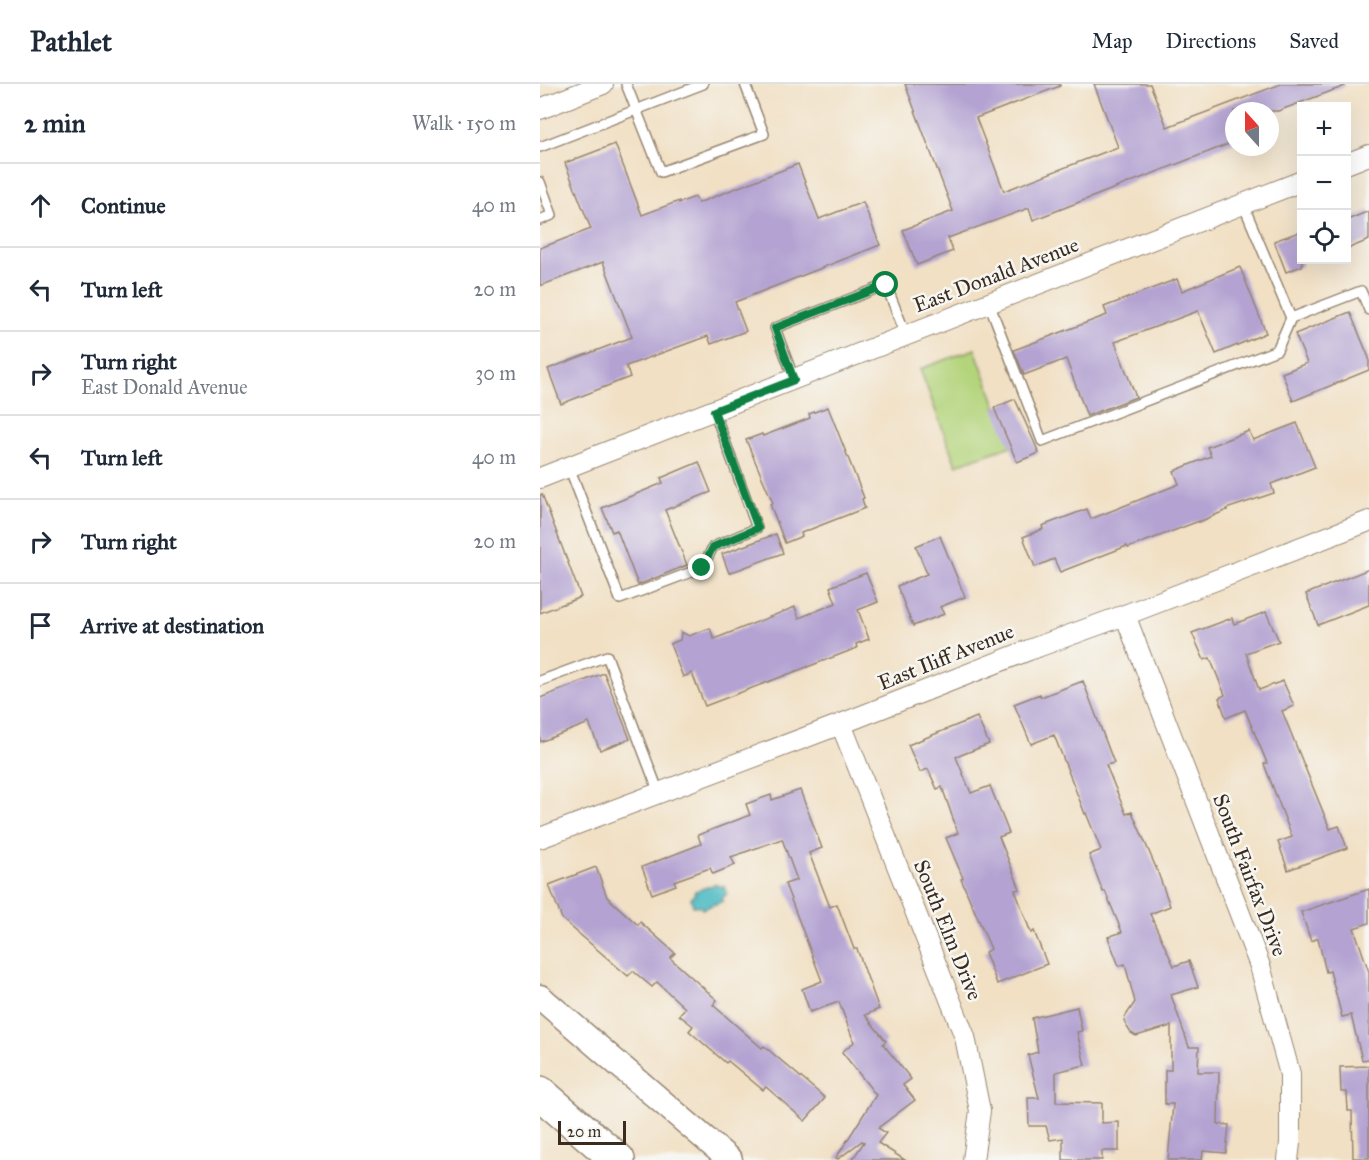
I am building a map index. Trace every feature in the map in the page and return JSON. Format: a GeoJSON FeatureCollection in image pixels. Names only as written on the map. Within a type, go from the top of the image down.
{"type":"FeatureCollection","features":[{"type":"Feature","properties":{"kind":"highway"},"geometry":{"type":"LineString","coordinates":[[540,1093],[618,1160]]}},
{"type":"Feature","properties":{"kind":"street"},"geometry":{"type":"LineString","coordinates":[[540,108],[603,84]]}},
{"type":"Feature","properties":{"kind":"street"},"geometry":{"type":"LineString","coordinates":[[1351,162],[1369,155]]}},
{"type":"Feature","properties":{"kind":"street","name":"East Donald Avenue"},"geometry":{"type":"LineString","coordinates":[[540,478],[1297,184]]}},
{"type":"Feature","properties":{"kind":"street","name":"East Iliff Avenue"},"geometry":{"type":"LineString","coordinates":[[540,838],[1369,521]]}},
{"type":"Feature","properties":{"kind":"street","name":"South Fairfax Drive"},"geometry":{"type":"LineString","coordinates":[[1125,615],[1260,966],[1290,1074],[1288,1160]]}},
{"type":"Feature","properties":{"kind":"street","name":"South Elm Drive"},"geometry":{"type":"LineString","coordinates":[[841,724],[965,1037],[980,1111],[972,1160]]}},
{"type":"Feature","properties":{"kind":"street"},"geometry":{"type":"LineString","coordinates":[[540,997],[730,1160]]}},
{"type":"Feature","properties":{"kind":"lane"},"geometry":{"type":"LineString","coordinates":[[626,84],[661,172],[764,134],[744,84]]}},
{"type":"Feature","properties":{"kind":"lane"},"geometry":{"type":"LineString","coordinates":[[540,147],[703,84]]}},
{"type":"Feature","properties":{"kind":"lane"},"geometry":{"type":"LineString","coordinates":[[540,182],[552,215],[540,220]]}},
{"type":"Feature","properties":{"kind":"lane"},"geometry":{"type":"LineString","coordinates":[[1243,204],[1291,318]]}},
{"type":"Feature","properties":{"kind":"lane"},"geometry":{"type":"LineString","coordinates":[[794,380],[775,328],[886,285],[906,335]]}},
{"type":"Feature","properties":{"kind":"lane"},"geometry":{"type":"LineString","coordinates":[[989,303],[1042,441],[1277,350],[1291,318],[1361,291],[1369,310]]}},
{"type":"Feature","properties":{"kind":"lane"},"geometry":{"type":"LineString","coordinates":[[569,467],[620,599],[702,568],[713,547],[758,528],[714,411]]}},
{"type":"Feature","properties":{"kind":"lane"},"geometry":{"type":"LineString","coordinates":[[540,681],[607,656],[659,793]]}},
{"type":"Feature","properties":{"kind":"green space"},"geometry":{"type":"Polygon","coordinates":[[[975,349],[1011,446],[956,465],[920,369],[975,349]]]}},
{"type":"Feature","properties":{"kind":"water"},"geometry":{"type":"Polygon","coordinates":[[[716,884],[724,886],[727,894],[722,898],[723,901],[702,909],[700,906],[693,906],[691,898],[695,891],[716,884]]]}},
{"type":"Feature","properties":{"kind":"building"},"geometry":{"type":"Polygon","coordinates":[[[905,84],[1060,84],[1060,86],[976,118],[1004,191],[1118,147],[1094,84],[1150,84],[1167,127],[1225,105],[1225,145],[1033,220],[1029,208],[948,238],[953,251],[917,265],[903,230],[953,211],[905,84]]]}},
{"type":"Feature","properties":{"kind":"building"},"geometry":{"type":"Polygon","coordinates":[[[1281,84],[1345,84],[1345,86],[1279,111],[1279,102],[1233,102],[1281,84]]]}},
{"type":"Feature","properties":{"kind":"building"},"geometry":{"type":"Polygon","coordinates":[[[615,144],[642,215],[695,197],[698,203],[798,164],[819,219],[863,202],[880,245],[735,302],[746,331],[711,344],[708,336],[626,366],[630,377],[561,404],[548,369],[632,337],[603,262],[540,286],[540,248],[591,229],[565,163],[615,144]]]}},
{"type":"Feature","properties":{"kind":"building"},"geometry":{"type":"Polygon","coordinates":[[[1369,211],[1369,240],[1351,247],[1351,218],[1369,211]]]}},
{"type":"Feature","properties":{"kind":"building"},"geometry":{"type":"Polygon","coordinates":[[[1297,233],[1297,264],[1302,264],[1302,266],[1286,272],[1274,241],[1297,233]]]}},
{"type":"Feature","properties":{"kind":"building"},"geometry":{"type":"Polygon","coordinates":[[[1240,267],[1266,333],[1216,354],[1198,311],[1115,342],[1136,397],[1087,416],[1066,359],[1024,375],[1014,350],[1107,315],[1104,307],[1177,279],[1182,291],[1240,267]]]}},
{"type":"Feature","properties":{"kind":"building"},"geometry":{"type":"Polygon","coordinates":[[[1350,312],[1369,358],[1369,370],[1293,401],[1282,373],[1307,363],[1295,334],[1350,312]]]}},
{"type":"Feature","properties":{"kind":"building"},"geometry":{"type":"Polygon","coordinates":[[[1015,399],[1039,453],[1017,462],[994,408],[1015,399]]]}},
{"type":"Feature","properties":{"kind":"building"},"geometry":{"type":"Polygon","coordinates":[[[828,407],[864,498],[862,499],[865,508],[801,533],[802,536],[785,543],[770,504],[773,503],[746,440],[810,418],[809,414],[828,407]]]}},
{"type":"Feature","properties":{"kind":"building"},"geometry":{"type":"Polygon","coordinates":[[[1297,423],[1315,467],[1271,484],[1274,493],[1060,572],[1054,559],[1035,567],[1023,537],[1043,529],[1042,526],[1087,509],[1091,519],[1179,484],[1174,471],[1211,456],[1207,447],[1249,431],[1253,440],[1297,423]]]}},
{"type":"Feature","properties":{"kind":"building"},"geometry":{"type":"Polygon","coordinates":[[[699,462],[711,492],[665,510],[687,565],[638,585],[617,530],[612,532],[602,508],[663,483],[661,478],[699,462]]]}},
{"type":"Feature","properties":{"kind":"building"},"geometry":{"type":"Polygon","coordinates":[[[542,494],[581,597],[540,613],[540,495],[542,494]]]}},
{"type":"Feature","properties":{"kind":"building"},"geometry":{"type":"Polygon","coordinates":[[[776,534],[783,553],[729,573],[722,554],[776,534]]]}},
{"type":"Feature","properties":{"kind":"building"},"geometry":{"type":"Polygon","coordinates":[[[940,536],[965,597],[940,607],[944,614],[913,626],[897,586],[927,574],[916,546],[940,536]]]}},
{"type":"Feature","properties":{"kind":"building"},"geometry":{"type":"Polygon","coordinates":[[[1369,569],[1369,605],[1318,625],[1306,594],[1369,569]]]}},
{"type":"Feature","properties":{"kind":"building"},"geometry":{"type":"Polygon","coordinates":[[[866,573],[878,602],[858,610],[869,639],[856,644],[857,648],[705,706],[692,673],[683,677],[670,644],[680,640],[681,632],[689,636],[710,628],[714,639],[795,607],[799,618],[836,603],[830,587],[866,573]]]}},
{"type":"Feature","properties":{"kind":"building"},"geometry":{"type":"Polygon","coordinates":[[[1266,612],[1279,641],[1246,653],[1259,690],[1283,681],[1294,706],[1282,711],[1330,829],[1339,826],[1347,848],[1288,870],[1278,842],[1292,837],[1264,764],[1267,763],[1245,710],[1226,718],[1219,698],[1225,695],[1210,658],[1204,660],[1192,633],[1232,618],[1234,624],[1266,612]]]}},
{"type":"Feature","properties":{"kind":"building"},"geometry":{"type":"Polygon","coordinates":[[[604,673],[630,739],[600,750],[589,723],[540,742],[540,698],[604,673]]]}},
{"type":"Feature","properties":{"kind":"building"},"geometry":{"type":"Polygon","coordinates":[[[1083,681],[1114,763],[1106,765],[1126,814],[1132,812],[1170,906],[1150,914],[1174,966],[1189,961],[1198,987],[1171,995],[1189,1047],[1199,1047],[1198,1072],[1219,1072],[1218,1124],[1229,1125],[1226,1153],[1203,1151],[1202,1160],[1168,1160],[1173,1104],[1165,1104],[1165,1070],[1171,1070],[1171,1026],[1136,1036],[1131,1033],[1124,1021],[1135,1002],[1125,964],[1119,966],[1108,937],[1122,932],[1089,855],[1101,850],[1054,735],[1031,744],[1014,704],[1040,694],[1041,697],[1083,681]]]}},
{"type":"Feature","properties":{"kind":"building"},"geometry":{"type":"Polygon","coordinates":[[[977,717],[989,744],[956,757],[971,793],[990,786],[1009,833],[999,837],[1020,889],[1015,890],[1031,933],[1034,931],[1047,964],[997,984],[985,952],[991,949],[946,838],[958,833],[942,787],[937,789],[928,769],[920,772],[908,745],[977,717]]]}},
{"type":"Feature","properties":{"kind":"building"},"geometry":{"type":"Polygon","coordinates":[[[800,790],[822,848],[809,853],[830,907],[837,904],[854,949],[857,949],[879,1009],[865,1015],[886,1041],[883,1044],[911,1079],[903,1085],[915,1100],[878,1128],[886,1133],[878,1143],[905,1160],[852,1160],[864,1142],[862,1141],[838,1159],[836,1158],[876,1095],[842,1052],[854,1042],[839,1002],[810,1012],[802,989],[822,981],[785,884],[797,880],[782,839],[731,857],[735,865],[713,874],[710,868],[674,881],[676,885],[652,894],[642,867],[701,844],[698,835],[750,815],[746,804],[771,795],[772,800],[800,790]]]}},
{"type":"Feature","properties":{"kind":"building"},"geometry":{"type":"Polygon","coordinates":[[[596,867],[607,897],[638,925],[640,922],[675,953],[670,958],[717,1000],[713,1005],[825,1098],[805,1121],[766,1087],[763,1090],[728,1061],[726,1063],[689,1031],[693,1026],[679,1015],[685,1008],[657,982],[652,987],[633,971],[628,976],[562,919],[549,885],[596,867]]]}},
{"type":"Feature","properties":{"kind":"building"},"geometry":{"type":"Polygon","coordinates":[[[1369,889],[1369,923],[1354,928],[1369,972],[1369,1059],[1362,1060],[1351,1015],[1342,1017],[1330,971],[1326,972],[1318,938],[1311,941],[1301,912],[1369,889]]]}},
{"type":"Feature","properties":{"kind":"building"},"geometry":{"type":"Polygon","coordinates":[[[1077,1007],[1082,1031],[1077,1032],[1085,1065],[1056,1072],[1056,1102],[1102,1103],[1102,1123],[1119,1122],[1119,1151],[1102,1151],[1102,1160],[1063,1160],[1063,1138],[1050,1140],[1046,1126],[1029,1126],[1028,1098],[1039,1098],[1028,1055],[1038,1052],[1032,1018],[1077,1007]]]}},
{"type":"Feature","properties":{"kind":"building"},"geometry":{"type":"Polygon","coordinates":[[[1369,1066],[1369,1158],[1353,1158],[1352,1111],[1348,1111],[1347,1092],[1341,1092],[1340,1067],[1369,1066]]]}},
{"type":"Feature","properties":{"kind":"route"},"geometry":{"type":"LineString","coordinates":[[702,568],[713,547],[758,528],[714,411],[794,380],[775,328],[886,285]]}}]}
